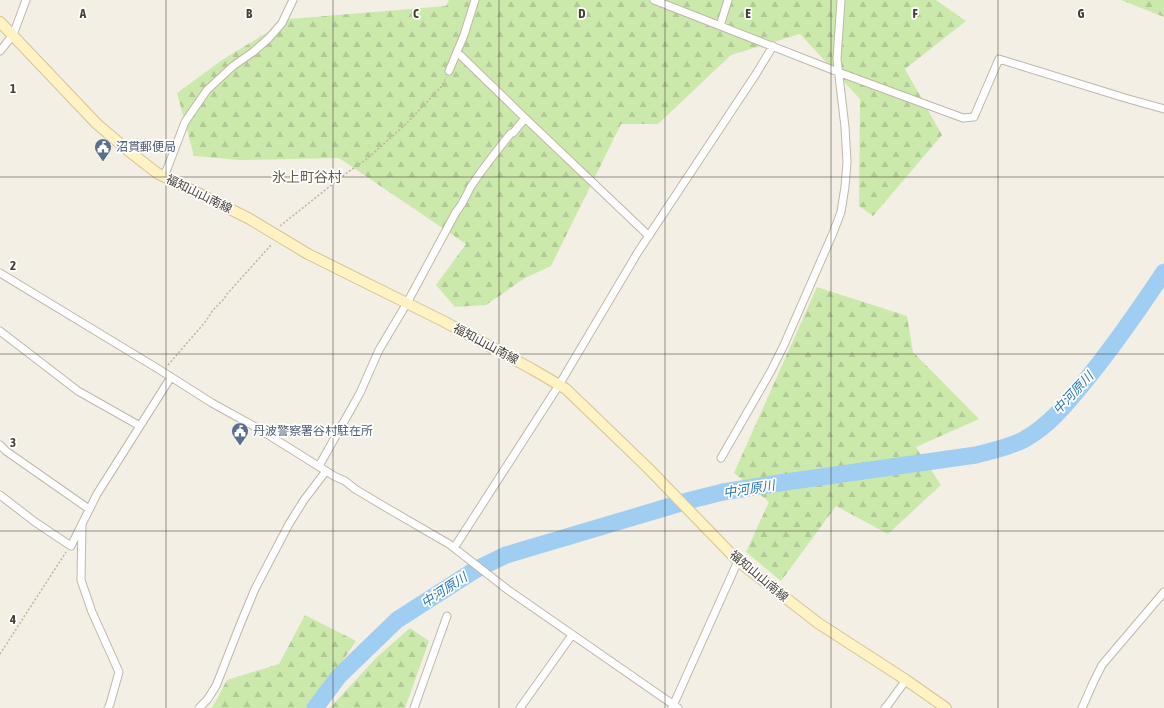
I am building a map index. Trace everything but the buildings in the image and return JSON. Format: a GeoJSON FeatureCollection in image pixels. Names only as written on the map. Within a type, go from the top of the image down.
{"type":"FeatureCollection","features":[{"type":"Feature","properties":{"kind":"main road","name":"福知山山南線"},"geometry":{"type":"LineString","coordinates":[[0,22],[96,124],[164,177],[248,218],[308,254],[407,303],[525,365],[566,389],[598,419],[738,561],[818,623],[946,708]]}},
{"type":"Feature","properties":{"kind":"street"},"geometry":{"type":"LineString","coordinates":[[0,51],[13,35],[26,0]]}},
{"type":"Feature","properties":{"kind":"street"},"geometry":{"type":"LineString","coordinates":[[164,177],[185,122],[206,90],[233,66],[269,38],[282,23],[293,0]]}},
{"type":"Feature","properties":{"kind":"street"},"geometry":{"type":"LineString","coordinates":[[449,71],[464,35],[475,0]]}},
{"type":"Feature","properties":{"kind":"street"},"geometry":{"type":"LineString","coordinates":[[654,0],[838,72],[963,118],[974,117],[999,60],[1164,109]]}},
{"type":"Feature","properties":{"kind":"street"},"geometry":{"type":"LineString","coordinates":[[720,26],[728,0]]}},
{"type":"Feature","properties":{"kind":"street"},"geometry":{"type":"LineString","coordinates":[[721,458],[771,371],[784,345],[833,233],[840,212],[845,187],[847,162],[845,127],[837,59],[841,0]]}},
{"type":"Feature","properties":{"kind":"street"},"geometry":{"type":"LineString","coordinates":[[454,548],[559,385],[638,252],[773,46]]}},
{"type":"Feature","properties":{"kind":"street"},"geometry":{"type":"LineString","coordinates":[[457,52],[649,236]]}},
{"type":"Feature","properties":{"kind":"street"},"geometry":{"type":"LineString","coordinates":[[319,466],[360,393],[379,350],[407,303],[456,212],[471,188],[511,133],[513,133],[525,118]]}},
{"type":"Feature","properties":{"kind":"street"},"geometry":{"type":"LineString","coordinates":[[0,273],[212,403],[449,544],[497,582],[675,707],[738,561]]}},
{"type":"Feature","properties":{"kind":"street"},"geometry":{"type":"LineString","coordinates":[[0,331],[78,391],[140,426]]}},
{"type":"Feature","properties":{"kind":"street"},"geometry":{"type":"LineString","coordinates":[[0,496],[71,546],[97,494],[171,377]]}},
{"type":"Feature","properties":{"kind":"street"},"geometry":{"type":"LineString","coordinates":[[0,444],[6,451],[89,509]]}},
{"type":"Feature","properties":{"kind":"street"},"geometry":{"type":"LineString","coordinates":[[199,708],[207,700],[216,686],[255,589],[289,524],[304,500],[326,471]]}},
{"type":"Feature","properties":{"kind":"street"},"geometry":{"type":"LineString","coordinates":[[82,522],[81,580],[92,612],[119,672],[108,708]]}},
{"type":"Feature","properties":{"kind":"street"},"geometry":{"type":"LineString","coordinates":[[1082,708],[1102,665],[1164,592]]}},
{"type":"Feature","properties":{"kind":"street"},"geometry":{"type":"LineString","coordinates":[[414,708],[448,616]]}},
{"type":"Feature","properties":{"kind":"street"},"geometry":{"type":"LineString","coordinates":[[520,708],[572,635]]}},
{"type":"Feature","properties":{"kind":"street"},"geometry":{"type":"LineString","coordinates":[[885,708],[906,680]]}},
{"type":"Feature","properties":{"kind":"path"},"geometry":{"type":"LineString","coordinates":[[162,372],[206,321],[213,310],[224,299],[276,235],[406,124],[442,86],[449,71]]}},
{"type":"Feature","properties":{"kind":"path"},"geometry":{"type":"LineString","coordinates":[[0,654],[71,546]]}},
{"type":"Feature","properties":{"kind":"green space"},"geometry":{"type":"Polygon","coordinates":[[[449,0],[936,0],[966,21],[905,69],[942,135],[873,216],[859,206],[860,99],[800,34],[731,55],[658,124],[621,124],[551,266],[525,278],[486,305],[455,307],[436,285],[466,244],[339,158],[240,160],[194,156],[177,93],[222,60],[289,19],[446,6],[449,0]]]}},
{"type":"Feature","properties":{"kind":"green space"},"geometry":{"type":"Polygon","coordinates":[[[1121,0],[1164,0],[1164,17],[1121,0]]]}},
{"type":"Feature","properties":{"kind":"green space"},"geometry":{"type":"Polygon","coordinates":[[[817,287],[907,316],[913,352],[979,419],[916,447],[941,485],[888,534],[836,506],[781,581],[746,552],[769,502],[734,473],[817,287]]]}},
{"type":"Feature","properties":{"kind":"green space"},"geometry":{"type":"Polygon","coordinates":[[[305,615],[356,641],[311,708],[212,708],[227,680],[279,664],[305,615]]]}},
{"type":"Feature","properties":{"kind":"green space"},"geometry":{"type":"Polygon","coordinates":[[[410,628],[429,641],[405,708],[330,708],[377,657],[410,628]]]}},
{"type":"Feature","properties":{"kind":"waterway","name":"中河原川"},"geometry":{"type":"LineString","coordinates":[[315,708],[339,676],[397,620],[475,570],[506,555],[691,500],[723,492],[976,455],[1007,447],[1025,439],[1049,421],[1076,393],[1114,344],[1164,272]]}},
{"type":"Feature","properties":{"kind":"place","name":"沼貫郵便局"},"geometry":{"type":"Point","coordinates":[103,162]}},
{"type":"Feature","properties":{"kind":"place","name":"丹波警察署谷村駐在所"},"geometry":{"type":"Point","coordinates":[240,446]}},
{"type":"Feature","properties":{"kind":"district","name":"氷上町谷村"},"geometry":{"type":"Point","coordinates":[307,177]}}]}
